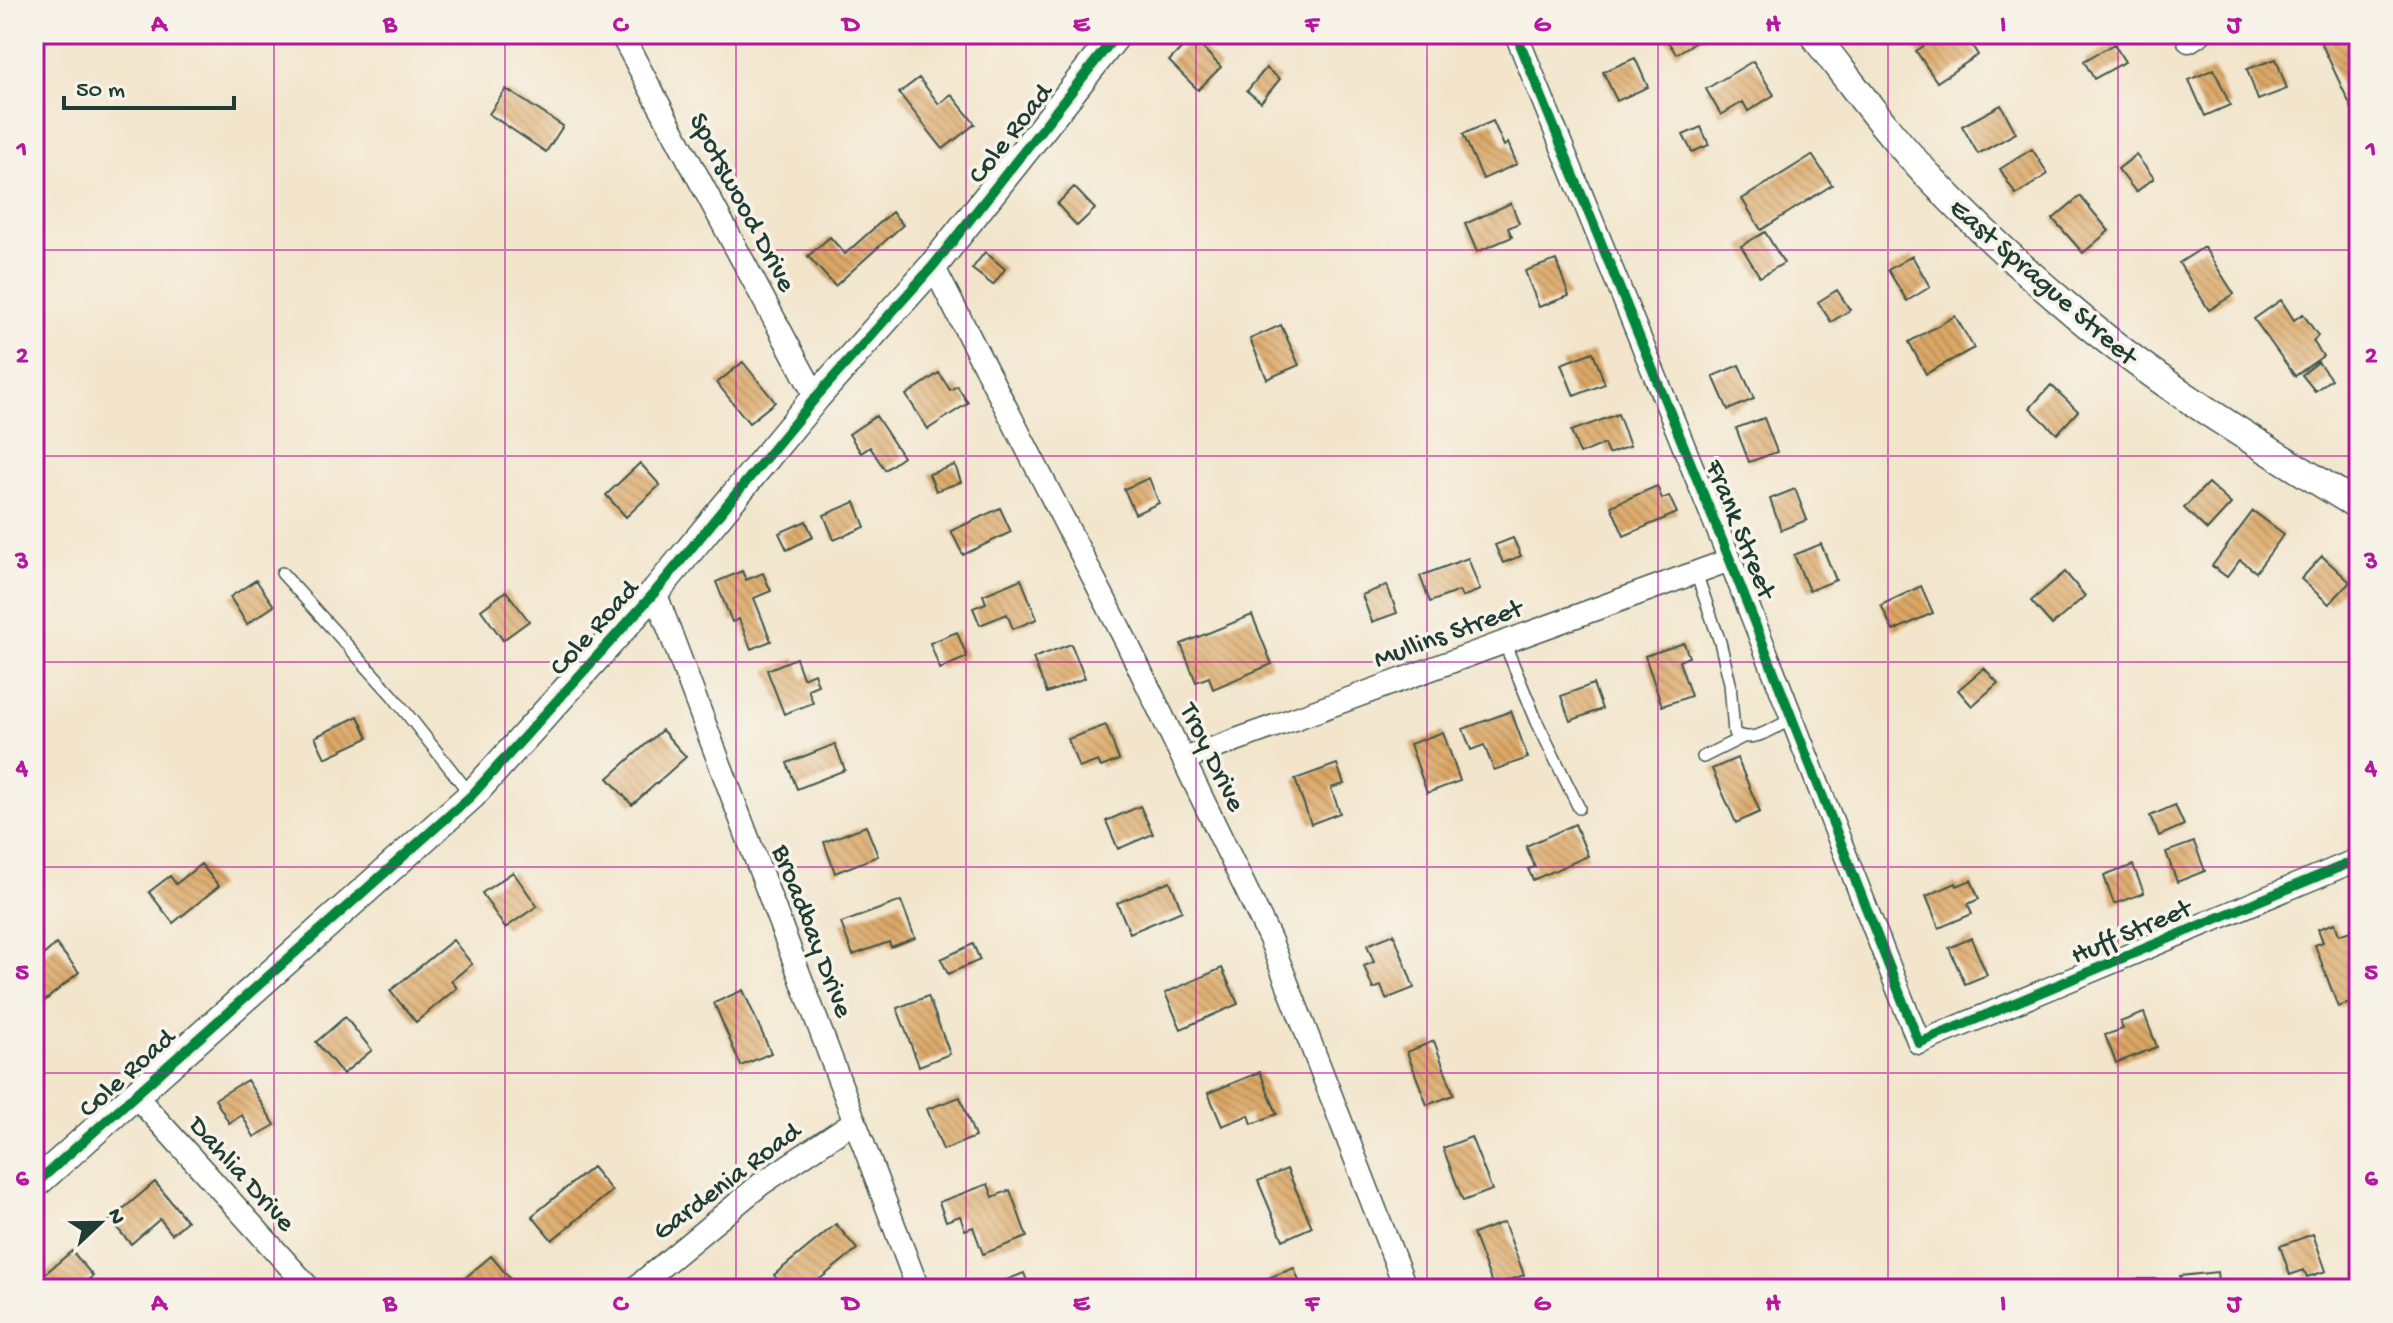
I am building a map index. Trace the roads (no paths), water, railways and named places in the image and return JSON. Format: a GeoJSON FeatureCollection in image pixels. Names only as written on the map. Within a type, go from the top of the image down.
{"type":"FeatureCollection","features":[{"type":"Feature","properties":{"kind":"street","name":"Spotswood Drive"},"geometry":{"type":"LineString","coordinates":[[621,34],[816,397]]}},
{"type":"Feature","properties":{"kind":"street","name":"Frank Street"},"geometry":{"type":"LineString","coordinates":[[1516,34],[1730,560],[1919,1043]]}},
{"type":"Feature","properties":{"kind":"street","name":"East Sprague Street"},"geometry":{"type":"LineString","coordinates":[[1813,34],[1887,129],[1935,183],[2009,256],[2067,307],[2136,362],[2215,417],[2359,506]]}},
{"type":"Feature","properties":{"kind":"street","name":"Cole Road"},"geometry":{"type":"LineString","coordinates":[[34,1185],[471,796],[655,592],[816,397],[933,266],[1108,38]]}},
{"type":"Feature","properties":{"kind":"street","name":"Troy Drive"},"geometry":{"type":"LineString","coordinates":[[933,266],[1184,759],[1270,939],[1406,1289]]}},
{"type":"Feature","properties":{"kind":"street","name":"Mullins Street"},"geometry":{"type":"LineString","coordinates":[[1184,759],[1730,560]]}},
{"type":"Feature","properties":{"kind":"street","name":"Broadbay Drive"},"geometry":{"type":"LineString","coordinates":[[655,592],[918,1289]]}},
{"type":"Feature","properties":{"kind":"street","name":"Huff Street"},"geometry":{"type":"LineString","coordinates":[[1919,1043],[2359,859]]}},
{"type":"Feature","properties":{"kind":"street","name":"Dahlia Drive"},"geometry":{"type":"LineString","coordinates":[[134,1094],[310,1289]]}},
{"type":"Feature","properties":{"kind":"street","name":"Gardenia Road"},"geometry":{"type":"LineString","coordinates":[[634,1289],[761,1184],[855,1121]]}},
{"type":"Feature","properties":{"kind":"lane"},"geometry":{"type":"LineString","coordinates":[[282,573],[392,695],[471,796]]}},
{"type":"Feature","properties":{"kind":"lane"},"geometry":{"type":"LineString","coordinates":[[1696,573],[1720,642],[1730,683],[1734,733],[1741,738]]}},
{"type":"Feature","properties":{"kind":"lane"},"geometry":{"type":"LineString","coordinates":[[1504,642],[1537,722],[1579,808]]}},
{"type":"Feature","properties":{"kind":"lane"},"geometry":{"type":"LineString","coordinates":[[1703,757],[1741,738],[1750,738],[1792,719]]}}]}
